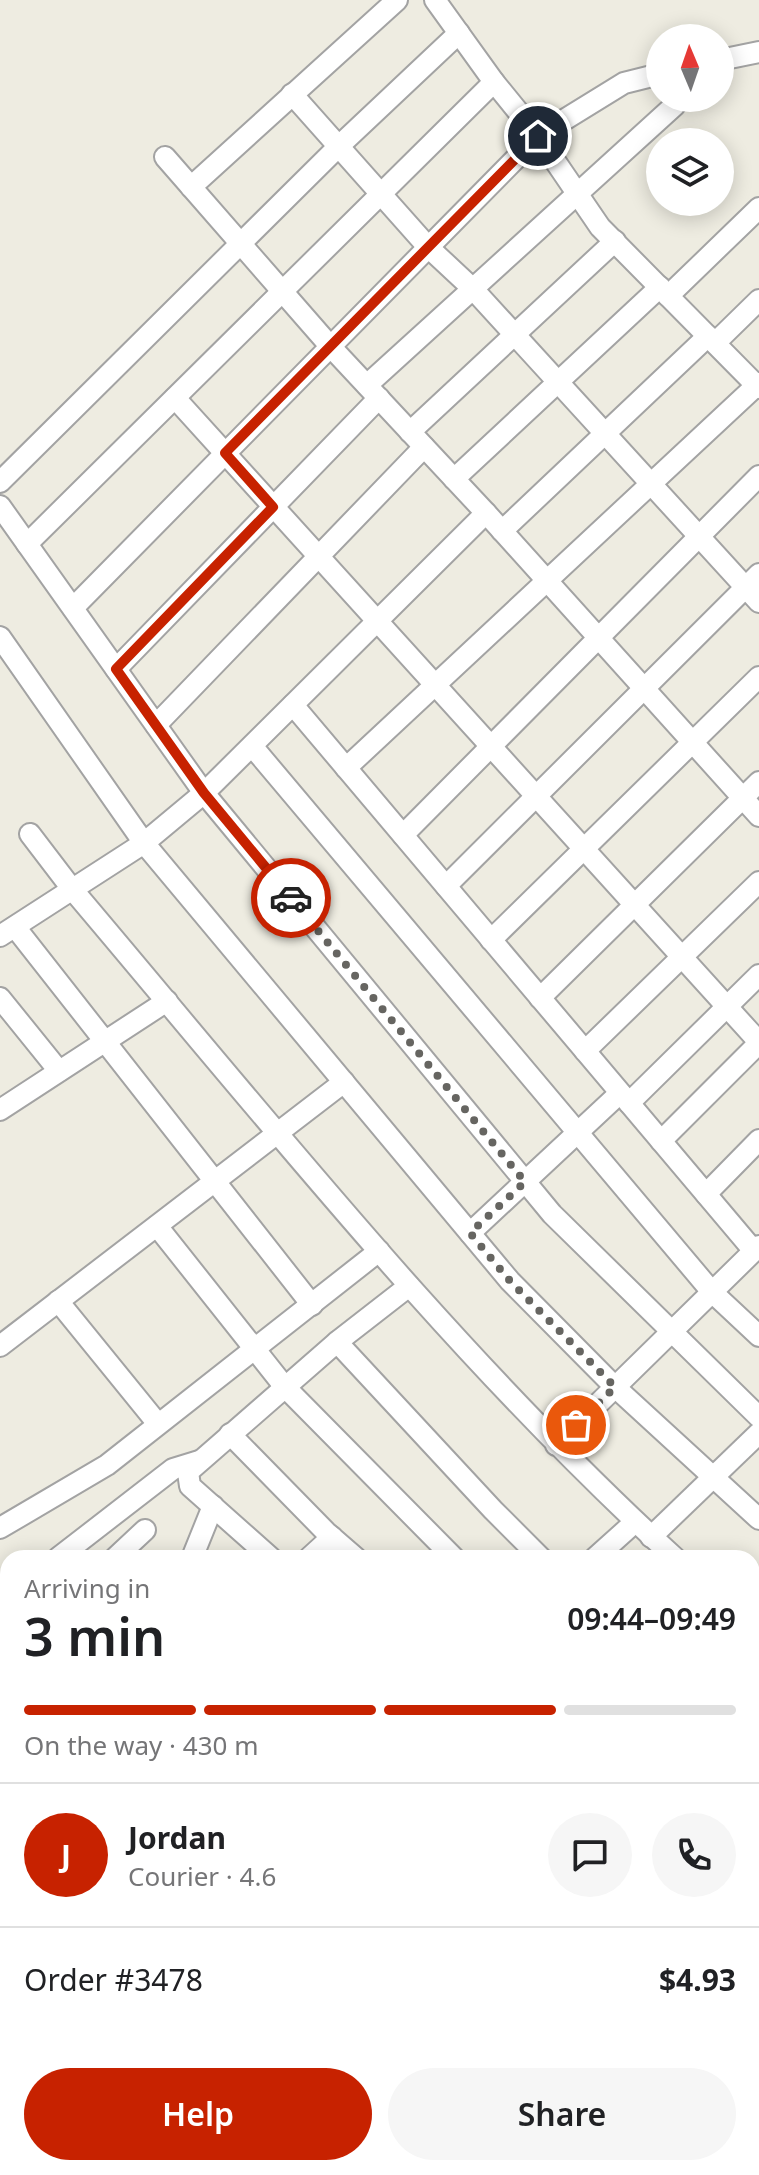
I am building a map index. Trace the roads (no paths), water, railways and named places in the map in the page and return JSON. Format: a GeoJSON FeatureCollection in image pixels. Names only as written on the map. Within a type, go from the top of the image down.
{"type":"FeatureCollection","features":[{"type":"Feature","properties":{"kind":"street"},"geometry":{"type":"LineString","coordinates":[[191,187],[397,0]]}},
{"type":"Feature","properties":{"kind":"street"},"geometry":{"type":"LineString","coordinates":[[346,768],[758,385],[600,227],[538,136],[494,82],[435,0]]}},
{"type":"Feature","properties":{"kind":"street"},"geometry":{"type":"LineString","coordinates":[[0,482],[339,146],[459,33]]}},
{"type":"Feature","properties":{"kind":"street"},"geometry":{"type":"LineString","coordinates":[[734,58],[757,55]]}},
{"type":"Feature","properties":{"kind":"street"},"geometry":{"type":"LineString","coordinates":[[73,608],[538,136],[624,83],[646,78]]}},
{"type":"Feature","properties":{"kind":"street"},"geometry":{"type":"LineString","coordinates":[[27,544],[494,82]]}},
{"type":"Feature","properties":{"kind":"street"},"geometry":{"type":"LineString","coordinates":[[292,94],[428,247],[473,289],[699,536],[754,588],[644,688],[446,886]]}},
{"type":"Feature","properties":{"kind":"street"},"geometry":{"type":"LineString","coordinates":[[116,669],[273,507],[373,392],[473,289],[667,112]]}},
{"type":"Feature","properties":{"kind":"street"},"geometry":{"type":"LineString","coordinates":[[165,157],[330,346],[486,513],[759,816]]}},
{"type":"Feature","properties":{"kind":"street"},"geometry":{"type":"LineString","coordinates":[[454,479],[558,382],[759,208]]}},
{"type":"Feature","properties":{"kind":"street"},"geometry":{"type":"LineString","coordinates":[[156,725],[318,557],[417,439],[514,335],[615,241]]}},
{"type":"Feature","properties":{"kind":"street"},"geometry":{"type":"LineString","coordinates":[[502,531],[605,434],[759,300]]}},
{"type":"Feature","properties":{"kind":"street"},"geometry":{"type":"LineString","coordinates":[[175,398],[759,1043],[661,1141]]}},
{"type":"Feature","properties":{"kind":"street"},"geometry":{"type":"LineString","coordinates":[[403,835],[759,476]]}},
{"type":"Feature","properties":{"kind":"street"},"geometry":{"type":"LineString","coordinates":[[0,506],[7,530],[27,544],[204,793],[525,1182],[552,1214],[759,1417]]}},
{"type":"Feature","properties":{"kind":"street"},"geometry":{"type":"LineString","coordinates":[[312,1305],[104,1042],[7,931],[144,843],[204,793],[486,513]]}},
{"type":"Feature","properties":{"kind":"street"},"geometry":{"type":"LineString","coordinates":[[0,637],[144,843],[510,1281],[615,1387],[759,1519]]}},
{"type":"Feature","properties":{"kind":"street"},"geometry":{"type":"LineString","coordinates":[[491,940],[759,677]]}},
{"type":"Feature","properties":{"kind":"street"},"geometry":{"type":"LineString","coordinates":[[293,705],[706,1194],[756,1248],[556,1445]]}},
{"type":"Feature","properties":{"kind":"street"},"geometry":{"type":"LineString","coordinates":[[252,746],[712,1292],[759,1336]]}},
{"type":"Feature","properties":{"kind":"street"},"geometry":{"type":"LineString","coordinates":[[540,998],[759,782]]}},
{"type":"Feature","properties":{"kind":"street"},"geometry":{"type":"LineString","coordinates":[[30,834],[72,889],[409,1286],[556,1445],[666,1550]]}},
{"type":"Feature","properties":{"kind":"street"},"geometry":{"type":"LineString","coordinates":[[585,1051],[759,882]]}},
{"type":"Feature","properties":{"kind":"street"},"geometry":{"type":"LineString","coordinates":[[470,1233],[577,1133],[625,1098],[759,975]]}},
{"type":"Feature","properties":{"kind":"street"},"geometry":{"type":"LineString","coordinates":[[0,998],[59,1071]]}},
{"type":"Feature","properties":{"kind":"street"},"geometry":{"type":"LineString","coordinates":[[0,1110],[167,1001]]}},
{"type":"Feature","properties":{"kind":"street"},"geometry":{"type":"LineString","coordinates":[[0,1346],[344,1082]]}},
{"type":"Feature","properties":{"kind":"street"},"geometry":{"type":"LineString","coordinates":[[706,1194],[759,1140]]}},
{"type":"Feature","properties":{"kind":"street"},"geometry":{"type":"LineString","coordinates":[[157,1226],[284,1386],[446,1550]]}},
{"type":"Feature","properties":{"kind":"street"},"geometry":{"type":"LineString","coordinates":[[0,1528],[107,1465],[379,1251]]}},
{"type":"Feature","properties":{"kind":"street"},"geometry":{"type":"LineString","coordinates":[[262,1550],[190,1486],[188,1472],[284,1386],[409,1286]]}},
{"type":"Feature","properties":{"kind":"street"},"geometry":{"type":"LineString","coordinates":[[58,1301],[158,1424]]}},
{"type":"Feature","properties":{"kind":"street"},"geometry":{"type":"LineString","coordinates":[[337,1342],[533,1550]]}},
{"type":"Feature","properties":{"kind":"street"},"geometry":{"type":"LineString","coordinates":[[651,1537],[759,1433]]}},
{"type":"Feature","properties":{"kind":"street"},"geometry":{"type":"LineString","coordinates":[[230,1434],[347,1550]]}},
{"type":"Feature","properties":{"kind":"street"},"geometry":{"type":"LineString","coordinates":[[68,1550],[173,1469],[200,1461]]}},
{"type":"Feature","properties":{"kind":"street"},"geometry":{"type":"LineString","coordinates":[[195,1550],[213,1506]]}},
{"type":"Feature","properties":{"kind":"street"},"geometry":{"type":"LineString","coordinates":[[604,1550],[635,1522]]}},
{"type":"Feature","properties":{"kind":"street"},"geometry":{"type":"LineString","coordinates":[[124,1550],[145,1530]]}},
{"type":"Feature","properties":{"kind":"street"},"geometry":{"type":"LineString","coordinates":[[318,1550],[332,1537]]}}]}
